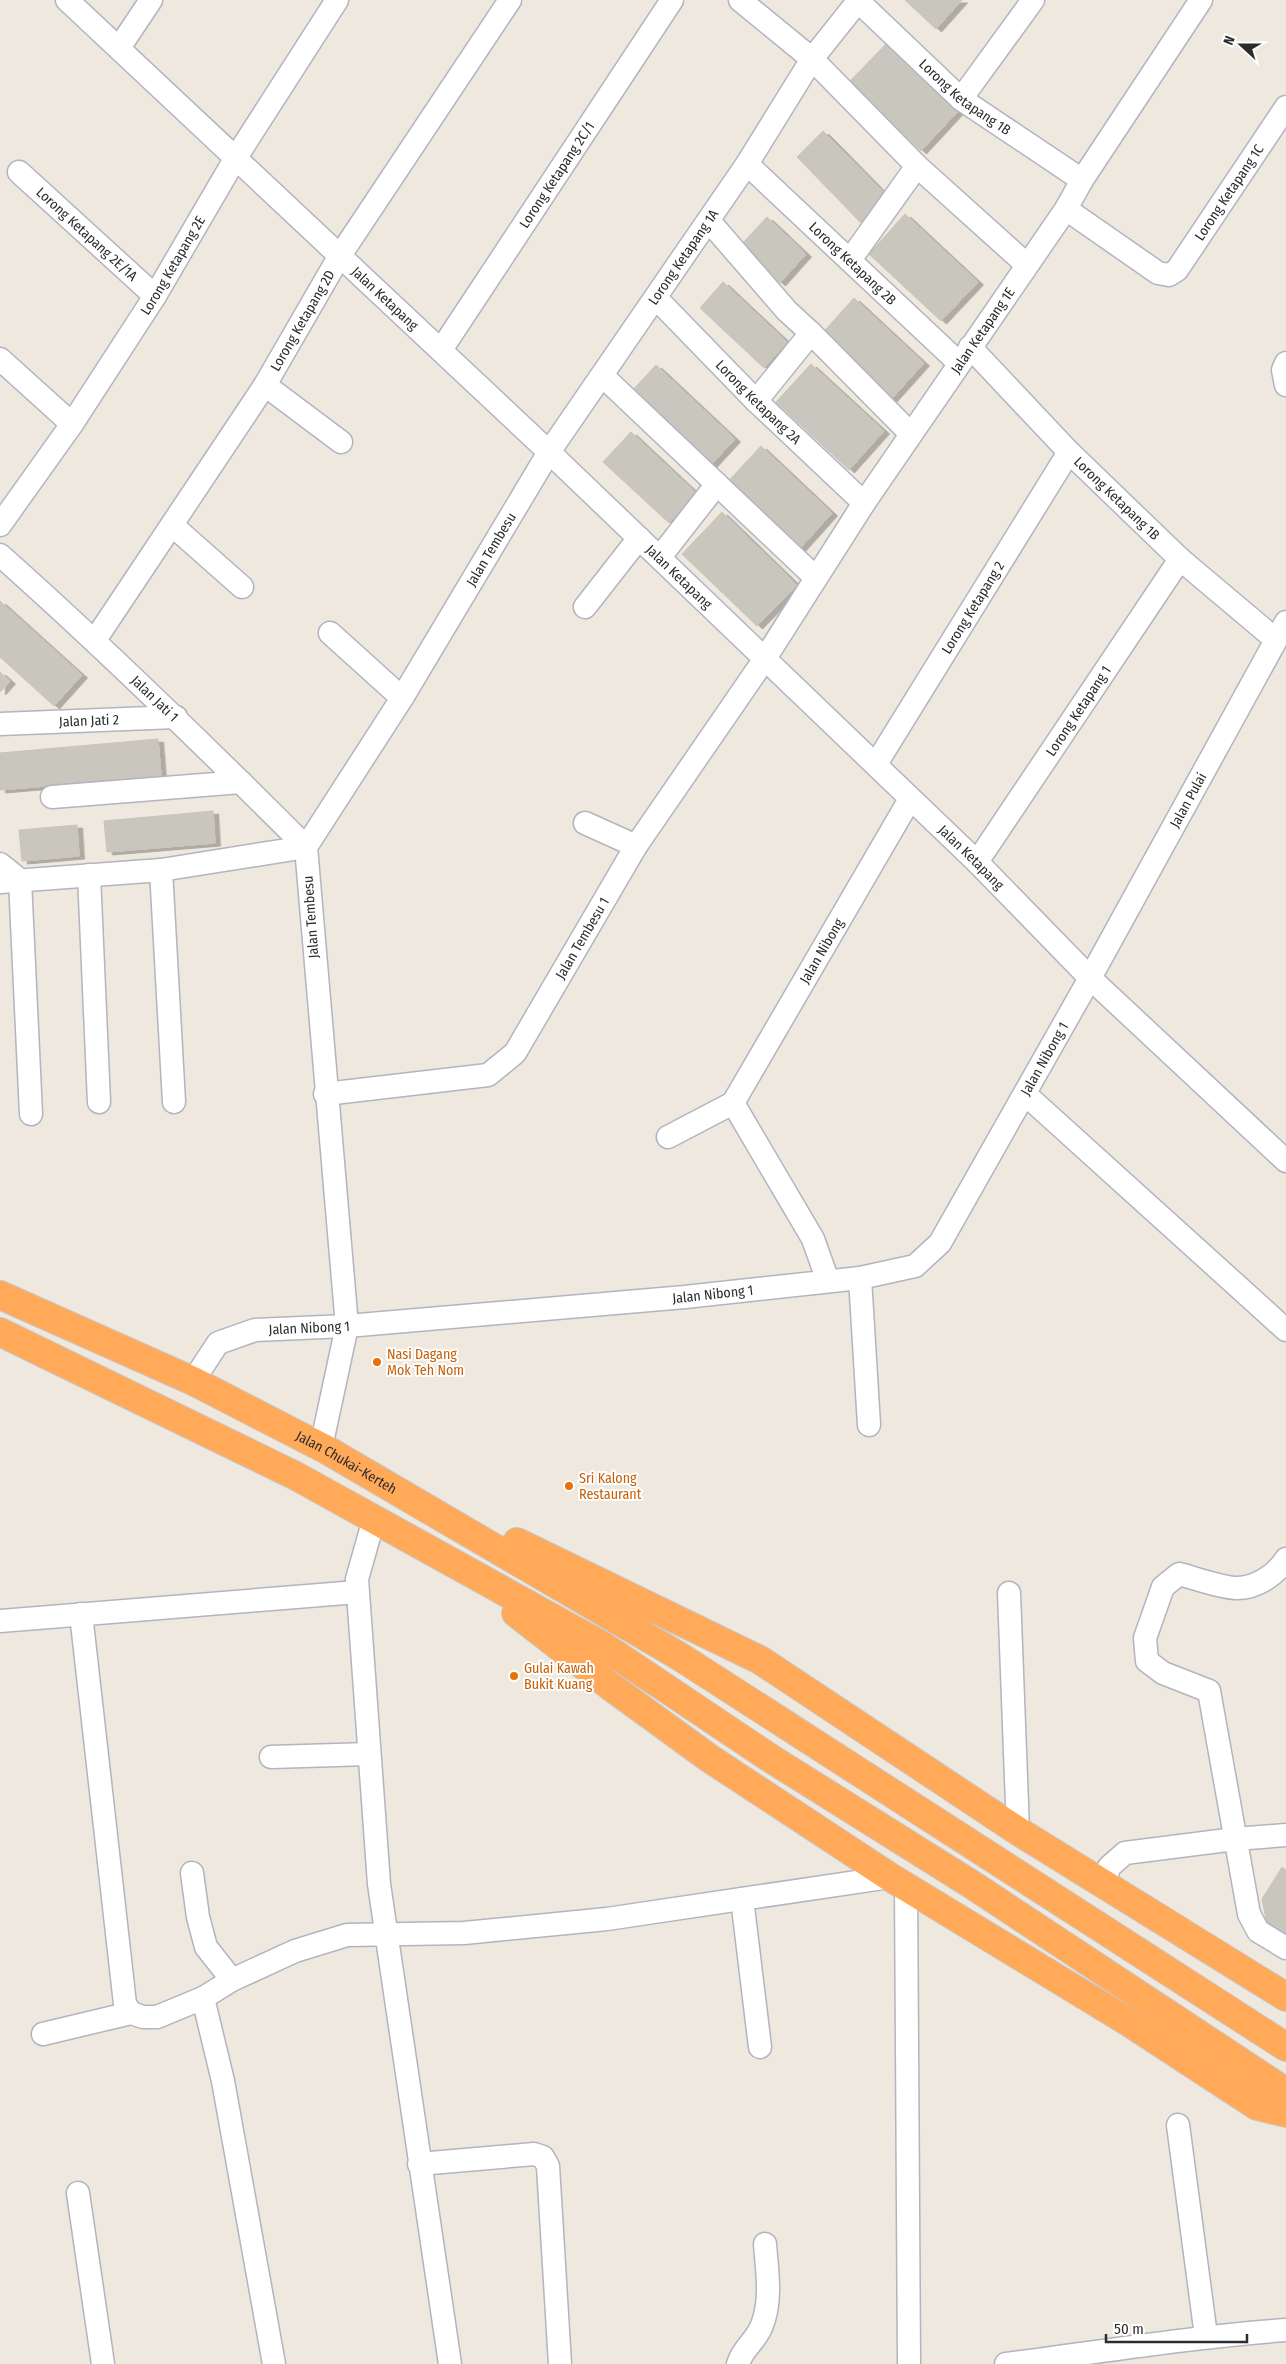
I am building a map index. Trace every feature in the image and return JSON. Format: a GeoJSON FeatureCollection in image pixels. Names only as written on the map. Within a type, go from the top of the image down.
{"type":"FeatureCollection","features":[{"type":"Feature","properties":{"kind":"highway","name":"Jalan Chukai-Kerteh"},"geometry":{"type":"LineString","coordinates":[[0,1295],[193,1381],[324,1448],[679,1656],[1286,2047]]}},
{"type":"Feature","properties":{"kind":"highway"},"geometry":{"type":"LineString","coordinates":[[0,1332],[296,1476],[603,1646],[770,1758],[971,1884],[1286,2092]]}},
{"type":"Feature","properties":{"kind":"highway"},"geometry":{"type":"LineString","coordinates":[[324,1448],[760,1660],[1018,1831],[1286,1997]]}},
{"type":"Feature","properties":{"kind":"highway"},"geometry":{"type":"LineString","coordinates":[[442,1556],[610,1686],[709,1758],[898,1882],[1127,2021],[1286,2124]]}},
{"type":"Feature","properties":{"kind":"highway"},"geometry":{"type":"LineString","coordinates":[[1257,2106],[1286,2113]]}},
{"type":"Feature","properties":{"kind":"highway"},"geometry":{"type":"LineString","coordinates":[[1257,2106],[1286,2130]]}},
{"type":"Feature","properties":{"kind":"street","name":"Jalan Ketapang"},"geometry":{"type":"LineString","coordinates":[[67,0],[660,557],[764,660],[876,764],[977,862],[1090,978],[1286,1161]]}},
{"type":"Feature","properties":{"kind":"street"},"geometry":{"type":"LineString","coordinates":[[119,48],[151,0]]}},
{"type":"Feature","properties":{"kind":"street","name":"Lorong Ketapang 2E"},"geometry":{"type":"LineString","coordinates":[[0,525],[72,424],[154,296],[235,158],[337,0]]}},
{"type":"Feature","properties":{"kind":"street","name":"Lorong Ketapang 2D"},"geometry":{"type":"LineString","coordinates":[[95,640],[265,385],[339,257],[510,0]]}},
{"type":"Feature","properties":{"kind":"street","name":"Lorong Ketapang 2C/1"},"geometry":{"type":"LineString","coordinates":[[441,350],[672,0]]}},
{"type":"Feature","properties":{"kind":"street"},"geometry":{"type":"LineString","coordinates":[[740,0],[812,59],[917,166],[1027,265]]}},
{"type":"Feature","properties":{"kind":"street"},"geometry":{"type":"LineString","coordinates":[[961,99],[1033,0]]}},
{"type":"Feature","properties":{"kind":"street","name":"Jalan Ketapang 1E"},"geometry":{"type":"LineString","coordinates":[[764,660],[864,502],[1066,209],[1082,180],[1201,0]]}},
{"type":"Feature","properties":{"kind":"street","name":"Lorong Ketapang 1A"},"geometry":{"type":"LineString","coordinates":[[549,452],[709,221],[812,59],[859,1]]}},
{"type":"Feature","properties":{"kind":"street","name":"Lorong Ketapang 1B"},"geometry":{"type":"LineString","coordinates":[[859,1],[961,99],[1082,180]]}},
{"type":"Feature","properties":{"kind":"street","name":"Lorong Ketapang 1C"},"geometry":{"type":"LineString","coordinates":[[1066,209],[1158,273],[1168,275],[1178,270],[1286,107]]}},
{"type":"Feature","properties":{"kind":"street","name":"Lorong Ketapang 2B"},"geometry":{"type":"LineString","coordinates":[[747,164],[850,260],[965,355]]}},
{"type":"Feature","properties":{"kind":"street"},"geometry":{"type":"LineString","coordinates":[[850,260],[917,166]]}},
{"type":"Feature","properties":{"kind":"street","name":"Lorong Ketapang 2E/1A"},"geometry":{"type":"LineString","coordinates":[[19,172],[154,296]]}},
{"type":"Feature","properties":{"kind":"street"},"geometry":{"type":"LineString","coordinates":[[709,221],[787,311],[911,434]]}},
{"type":"Feature","properties":{"kind":"street","name":"Lorong Ketapang 2A"},"geometry":{"type":"LineString","coordinates":[[656,298],[756,401],[864,502]]}},
{"type":"Feature","properties":{"kind":"street"},"geometry":{"type":"LineString","coordinates":[[756,401],[811,333]]}},
{"type":"Feature","properties":{"kind":"street","name":"Lorong Ketapang 1B"},"geometry":{"type":"LineString","coordinates":[[965,355],[1180,559],[1281,631]]}},
{"type":"Feature","properties":{"kind":"street"},"geometry":{"type":"LineString","coordinates":[[0,359],[72,424]]}},
{"type":"Feature","properties":{"kind":"street"},"geometry":{"type":"LineString","coordinates":[[1286,363],[1284,370],[1286,385]]}},
{"type":"Feature","properties":{"kind":"street"},"geometry":{"type":"LineString","coordinates":[[609,382],[816,578]]}},
{"type":"Feature","properties":{"kind":"street"},"geometry":{"type":"LineString","coordinates":[[265,385],[342,442]]}},
{"type":"Feature","properties":{"kind":"street","name":"Jalan Tembesu"},"geometry":{"type":"LineString","coordinates":[[324,1448],[347,1326],[325,1094],[306,847],[402,698],[549,452]]}},
{"type":"Feature","properties":{"kind":"street","name":"Lorong Ketapang 2"},"geometry":{"type":"LineString","coordinates":[[876,764],[1069,452]]}},
{"type":"Feature","properties":{"kind":"street"},"geometry":{"type":"LineString","coordinates":[[660,557],[716,484]]}},
{"type":"Feature","properties":{"kind":"street"},"geometry":{"type":"LineString","coordinates":[[172,525],[242,587]]}},
{"type":"Feature","properties":{"kind":"street"},"geometry":{"type":"LineString","coordinates":[[584,607],[639,538]]}},
{"type":"Feature","properties":{"kind":"street","name":"Jalan Jati 1"},"geometry":{"type":"LineString","coordinates":[[0,555],[95,640],[176,717],[306,847]]}},
{"type":"Feature","properties":{"kind":"street","name":"Lorong Ketapang 1"},"geometry":{"type":"LineString","coordinates":[[977,862],[1180,559]]}},
{"type":"Feature","properties":{"kind":"street","name":"Jalan Pulai"},"geometry":{"type":"LineString","coordinates":[[1090,978],[1281,631]]}},
{"type":"Feature","properties":{"kind":"street"},"geometry":{"type":"LineString","coordinates":[[330,633],[402,698]]}},
{"type":"Feature","properties":{"kind":"street","name":"Jalan Tembesu 1"},"geometry":{"type":"LineString","coordinates":[[325,1094],[488,1075],[514,1053],[636,846],[764,660]]}},
{"type":"Feature","properties":{"kind":"street","name":"Jalan Jati 2"},"geometry":{"type":"LineString","coordinates":[[0,724],[176,717]]}},
{"type":"Feature","properties":{"kind":"street"},"geometry":{"type":"LineString","coordinates":[[52,797],[241,782]]}},
{"type":"Feature","properties":{"kind":"street","name":"Jalan Nibong"},"geometry":{"type":"LineString","coordinates":[[733,1103],[910,799]]}},
{"type":"Feature","properties":{"kind":"street"},"geometry":{"type":"LineString","coordinates":[[585,823],[636,846]]}},
{"type":"Feature","properties":{"kind":"street"},"geometry":{"type":"LineString","coordinates":[[10,881],[161,870],[306,847]]}},
{"type":"Feature","properties":{"kind":"street"},"geometry":{"type":"LineString","coordinates":[[0,864],[10,881],[31,1114]]}},
{"type":"Feature","properties":{"kind":"street"},"geometry":{"type":"LineString","coordinates":[[161,870],[174,1102]]}},
{"type":"Feature","properties":{"kind":"street"},"geometry":{"type":"LineString","coordinates":[[89,875],[99,1102]]}},
{"type":"Feature","properties":{"kind":"street","name":"Jalan Nibong 1"},"geometry":{"type":"LineString","coordinates":[[193,1381],[218,1343],[255,1330],[347,1326],[686,1297],[860,1278],[915,1266],[940,1243],[1090,978]]}},
{"type":"Feature","properties":{"kind":"street"},"geometry":{"type":"LineString","coordinates":[[1025,1094],[1286,1330]]}},
{"type":"Feature","properties":{"kind":"street"},"geometry":{"type":"LineString","coordinates":[[668,1137],[733,1103],[814,1239],[828,1281]]}},
{"type":"Feature","properties":{"kind":"street"},"geometry":{"type":"LineString","coordinates":[[860,1278],[870,1425]]}},
{"type":"Feature","properties":{"kind":"street"},"geometry":{"type":"LineString","coordinates":[[374,1519],[357,1578],[357,1592],[379,1884],[450,2364]]}},
{"type":"Feature","properties":{"kind":"street"},"geometry":{"type":"LineString","coordinates":[[1286,1559],[1282,1566],[1263,1581],[1237,1588],[1179,1574],[1163,1587],[1145,1638],[1147,1661],[1163,1673],[1210,1691],[1249,1914],[1258,1931],[1286,1948]]}},
{"type":"Feature","properties":{"kind":"street"},"geometry":{"type":"LineString","coordinates":[[0,1621],[357,1592]]}},
{"type":"Feature","properties":{"kind":"street"},"geometry":{"type":"LineString","coordinates":[[1009,1593],[1018,1831]]}},
{"type":"Feature","properties":{"kind":"street"},"geometry":{"type":"LineString","coordinates":[[81,1614],[125,2004],[131,2013]]}},
{"type":"Feature","properties":{"kind":"street"},"geometry":{"type":"LineString","coordinates":[[271,1757],[369,1754]]}},
{"type":"Feature","properties":{"kind":"street"},"geometry":{"type":"LineString","coordinates":[[1105,1885],[1110,1867],[1126,1853],[1235,1839],[1282,1839]]}},
{"type":"Feature","properties":{"kind":"street"},"geometry":{"type":"LineString","coordinates":[[192,1873],[198,1917],[206,1946],[232,1980]]}},
{"type":"Feature","properties":{"kind":"street"},"geometry":{"type":"LineString","coordinates":[[43,2034],[131,2013],[142,2017],[157,2017],[203,1998],[232,1980],[295,1950],[346,1935],[464,1933],[606,1919],[742,1899],[898,1882],[908,2364]]}},
{"type":"Feature","properties":{"kind":"street"},"geometry":{"type":"LineString","coordinates":[[742,1899],[760,2047]]}},
{"type":"Feature","properties":{"kind":"street"},"geometry":{"type":"LineString","coordinates":[[203,1998],[223,2081],[274,2364]]}},
{"type":"Feature","properties":{"kind":"street"},"geometry":{"type":"LineString","coordinates":[[1178,2125],[1206,2336]]}},
{"type":"Feature","properties":{"kind":"street"},"geometry":{"type":"LineString","coordinates":[[419,2164],[534,2154],[542,2157],[548,2166],[560,2364]]}},
{"type":"Feature","properties":{"kind":"street"},"geometry":{"type":"LineString","coordinates":[[78,2193],[102,2364]]}},
{"type":"Feature","properties":{"kind":"street"},"geometry":{"type":"LineString","coordinates":[[738,2364],[740,2357],[763,2325],[768,2293],[765,2244]]}},
{"type":"Feature","properties":{"kind":"street"},"geometry":{"type":"LineString","coordinates":[[1006,2364],[1152,2355],[1206,2336],[1286,2330]]}},
{"type":"Feature","properties":{"kind":"building"},"geometry":{"type":"Polygon","coordinates":[[[905,0],[962,0],[936,29],[905,0]]]}},
{"type":"Feature","properties":{"kind":"building"},"geometry":{"type":"Polygon","coordinates":[[[888,42],[960,109],[921,151],[849,82],[888,42]]]}},
{"type":"Feature","properties":{"kind":"building"},"geometry":{"type":"Polygon","coordinates":[[[823,131],[888,197],[861,223],[797,157],[823,131]]]}},
{"type":"Feature","properties":{"kind":"building"},"geometry":{"type":"Polygon","coordinates":[[[905,214],[978,282],[941,321],[869,254],[905,214]]]}},
{"type":"Feature","properties":{"kind":"building"},"geometry":{"type":"Polygon","coordinates":[[[767,217],[806,254],[780,283],[740,246],[767,217]]]}},
{"type":"Feature","properties":{"kind":"building"},"geometry":{"type":"Polygon","coordinates":[[[723,282],[787,342],[764,368],[700,308],[723,282]]]}},
{"type":"Feature","properties":{"kind":"building"},"geometry":{"type":"Polygon","coordinates":[[[854,298],[924,363],[887,404],[817,339],[854,298]]]}},
{"type":"Feature","properties":{"kind":"building"},"geometry":{"type":"Polygon","coordinates":[[[811,364],[884,431],[849,470],[776,402],[811,364]]]}},
{"type":"Feature","properties":{"kind":"building"},"geometry":{"type":"Polygon","coordinates":[[[656,365],[735,439],[710,466],[631,392],[656,365]]]}},
{"type":"Feature","properties":{"kind":"building"},"geometry":{"type":"Polygon","coordinates":[[[631,432],[696,493],[669,523],[603,462],[631,432]]]}},
{"type":"Feature","properties":{"kind":"building"},"geometry":{"type":"Polygon","coordinates":[[[761,446],[832,513],[795,554],[723,487],[761,446]]]}},
{"type":"Feature","properties":{"kind":"building"},"geometry":{"type":"Polygon","coordinates":[[[722,512],[797,585],[757,626],[682,554],[722,512]]]}},
{"type":"Feature","properties":{"kind":"building"},"geometry":{"type":"Polygon","coordinates":[[[0,601],[82,675],[54,706],[0,657],[0,601]]]}},
{"type":"Feature","properties":{"kind":"building"},"geometry":{"type":"Polygon","coordinates":[[[0,672],[10,681],[0,692],[0,672]]]}},
{"type":"Feature","properties":{"kind":"building"},"geometry":{"type":"Polygon","coordinates":[[[158,739],[161,776],[0,790],[0,753],[158,739]]]}},
{"type":"Feature","properties":{"kind":"building"},"geometry":{"type":"Polygon","coordinates":[[[213,811],[215,843],[107,852],[104,821],[213,811]]]}},
{"type":"Feature","properties":{"kind":"building"},"geometry":{"type":"Polygon","coordinates":[[[77,825],[79,856],[22,861],[19,830],[77,825]]]}},
{"type":"Feature","properties":{"kind":"building"},"geometry":{"type":"Polygon","coordinates":[[[1282,1867],[1286,1870],[1286,1935],[1267,1924],[1262,1899],[1282,1867]]]}},
{"type":"Feature","properties":{"kind":"place","name":"Nasi Dagang Mok Teh Nom"},"geometry":{"type":"Point","coordinates":[377,1362]}},
{"type":"Feature","properties":{"kind":"place","name":"Sri Kalong Restaurant"},"geometry":{"type":"Point","coordinates":[569,1486]}},
{"type":"Feature","properties":{"kind":"place","name":"Gulai Kawah Bukit Kuang"},"geometry":{"type":"Point","coordinates":[514,1676]}}]}
